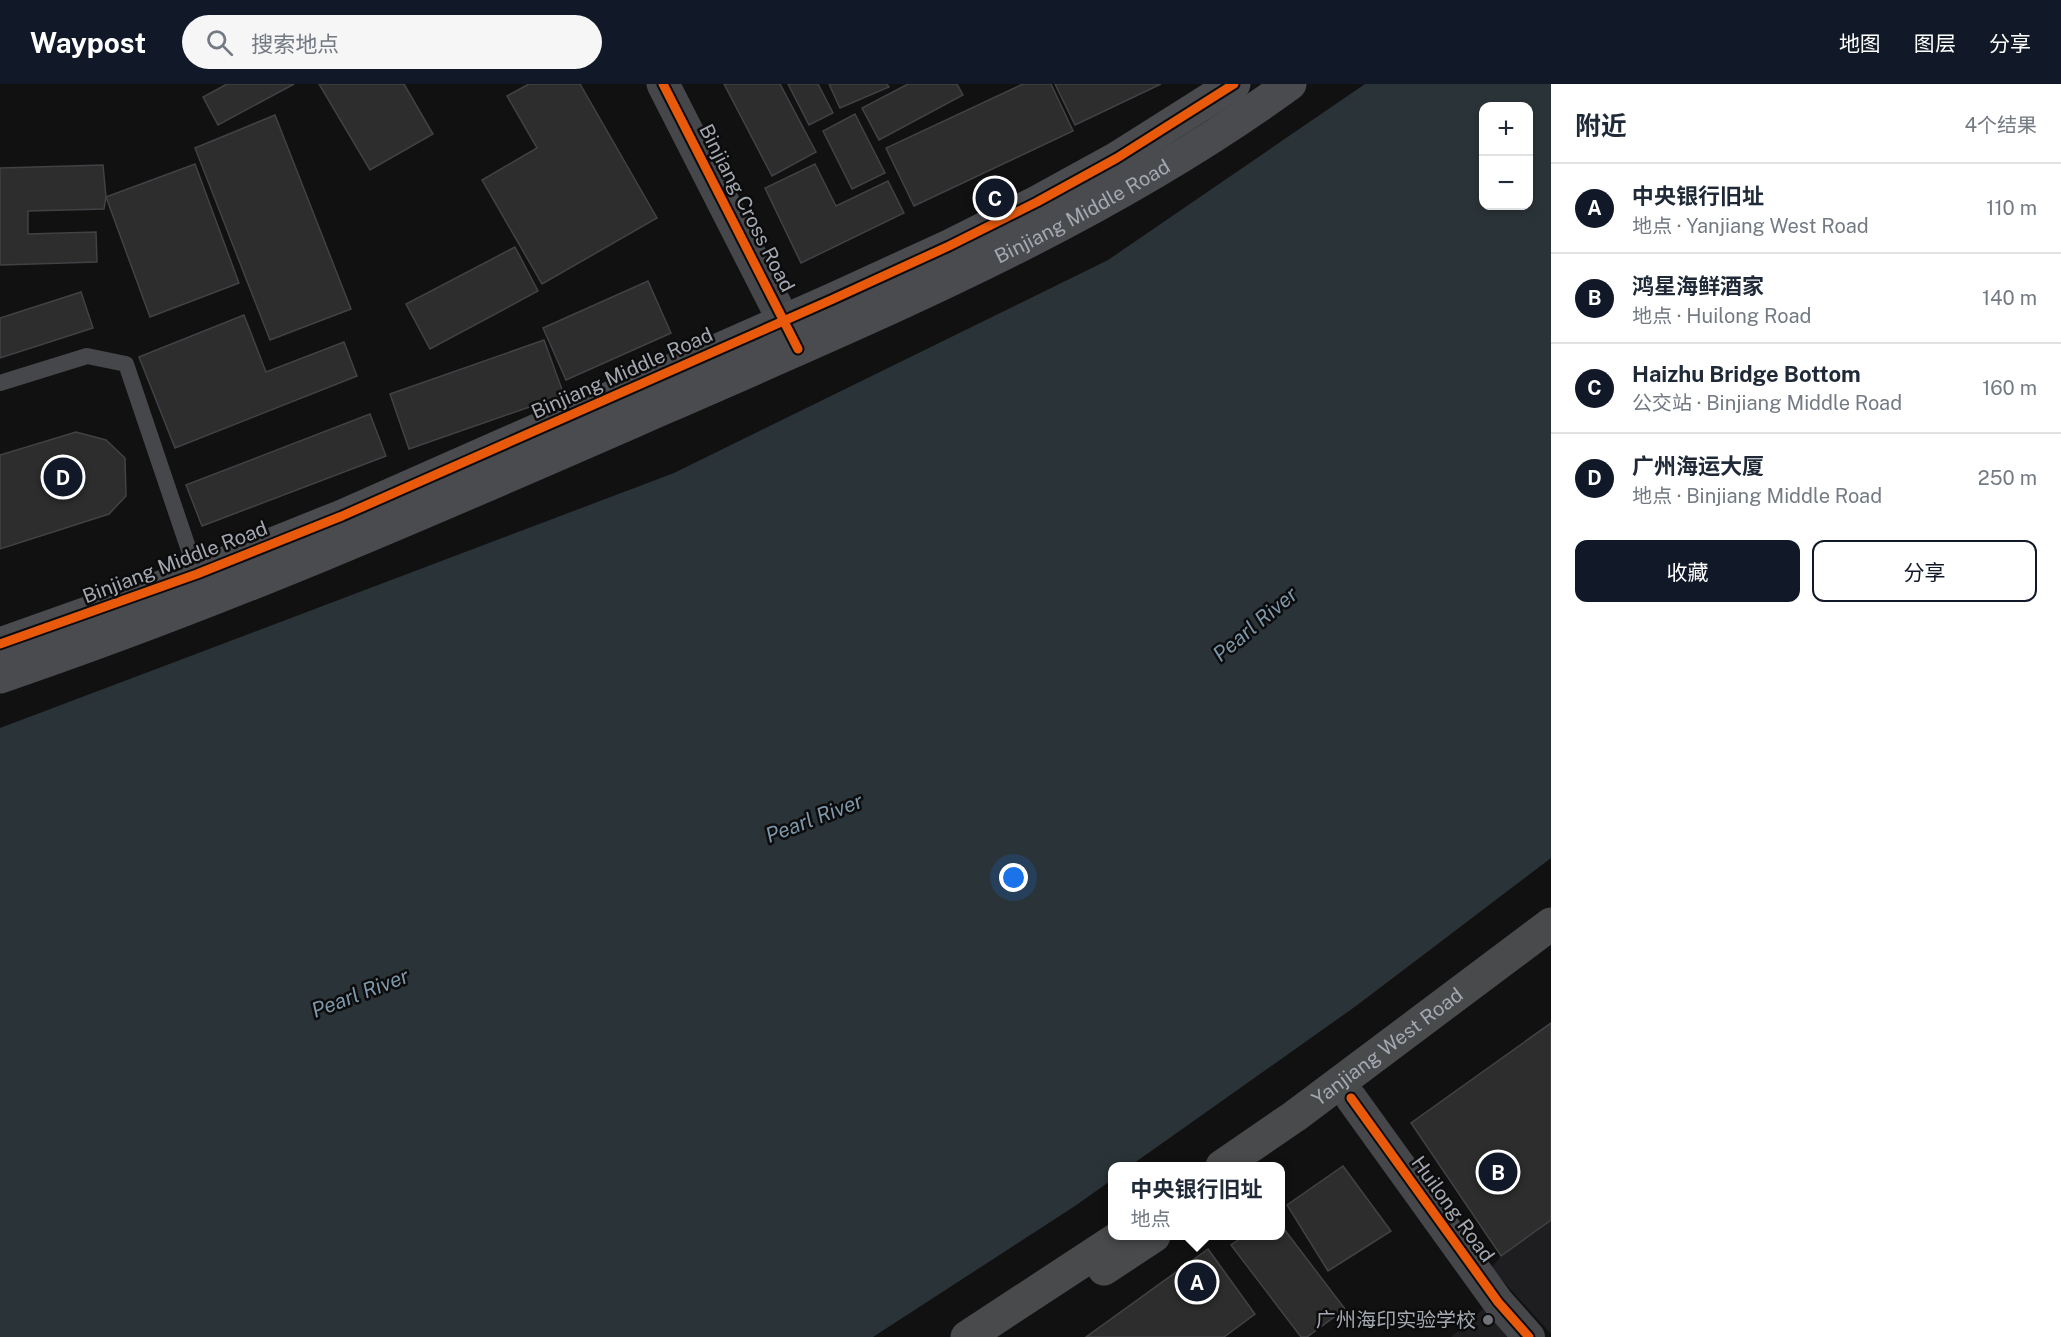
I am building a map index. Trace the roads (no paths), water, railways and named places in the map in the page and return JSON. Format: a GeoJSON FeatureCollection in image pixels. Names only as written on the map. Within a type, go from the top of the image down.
{"type":"FeatureCollection","features":[{"type":"Feature","properties":{"kind":"main road","name":"Binjiang Middle Road"},"geometry":{"type":"LineString","coordinates":[[0,677],[210,602],[459,498],[792,334],[949,246],[1037,202],[1117,158],[1233,84]]}},
{"type":"Feature","properties":{"kind":"main road","name":"Binjiang Middle Road"},"geometry":{"type":"LineString","coordinates":[[0,644],[197,574],[792,334],[941,285],[1045,235],[1166,165],[1290,84]]}},
{"type":"Feature","properties":{"kind":"main road","name":"Yanjiang West Road"},"geometry":{"type":"LineString","coordinates":[[1229,1162],[1312,1103],[1551,924]]}},
{"type":"Feature","properties":{"kind":"main road","name":"Yanjiang West Road"},"geometry":{"type":"LineString","coordinates":[[1262,1162],[1551,948]]}},
{"type":"Feature","properties":{"kind":"main road"},"geometry":{"type":"LineString","coordinates":[[967,1337],[1115,1240]]}},
{"type":"Feature","properties":{"kind":"main road"},"geometry":{"type":"LineString","coordinates":[[1003,1337],[1148,1240]]}},
{"type":"Feature","properties":{"kind":"street","name":"Binjiang Cross Road"},"geometry":{"type":"LineString","coordinates":[[663,84],[792,334]]}},
{"type":"Feature","properties":{"kind":"street","name":"Huilong Road"},"geometry":{"type":"LineString","coordinates":[[1351,1098],[1498,1302],[1530,1337]]}},
{"type":"Feature","properties":{"kind":"lane"},"geometry":{"type":"LineString","coordinates":[[0,383],[87,356],[126,364],[197,574]]}},
{"type":"Feature","properties":{"kind":"water","name":"Pearl River"},"geometry":{"type":"Polygon","coordinates":[[[1365,84],[1551,84],[1551,858],[1356,1006],[1136,1162],[1108,1162],[1108,1183],[1075,1206],[873,1337],[0,1337],[0,728],[674,473],[1108,260],[1365,84]]]}},
{"type":"Feature","properties":{"kind":"place","name":"Haizhu Bridge Bottom"},"geometry":{"type":"Point","coordinates":[995,198]}},
{"type":"Feature","properties":{"kind":"place","name":"广州海运大厦"},"geometry":{"type":"Point","coordinates":[63,477]}},
{"type":"Feature","properties":{"kind":"place","name":"鸿星海鲜酒家"},"geometry":{"type":"Point","coordinates":[1498,1172]}},
{"type":"Feature","properties":{"kind":"place","name":"中央银行旧址"},"geometry":{"type":"Point","coordinates":[1197,1282]}},
{"type":"Feature","properties":{"kind":"place","name":"广州海印实验学校"},"geometry":{"type":"Point","coordinates":[1488,1320]}}]}
